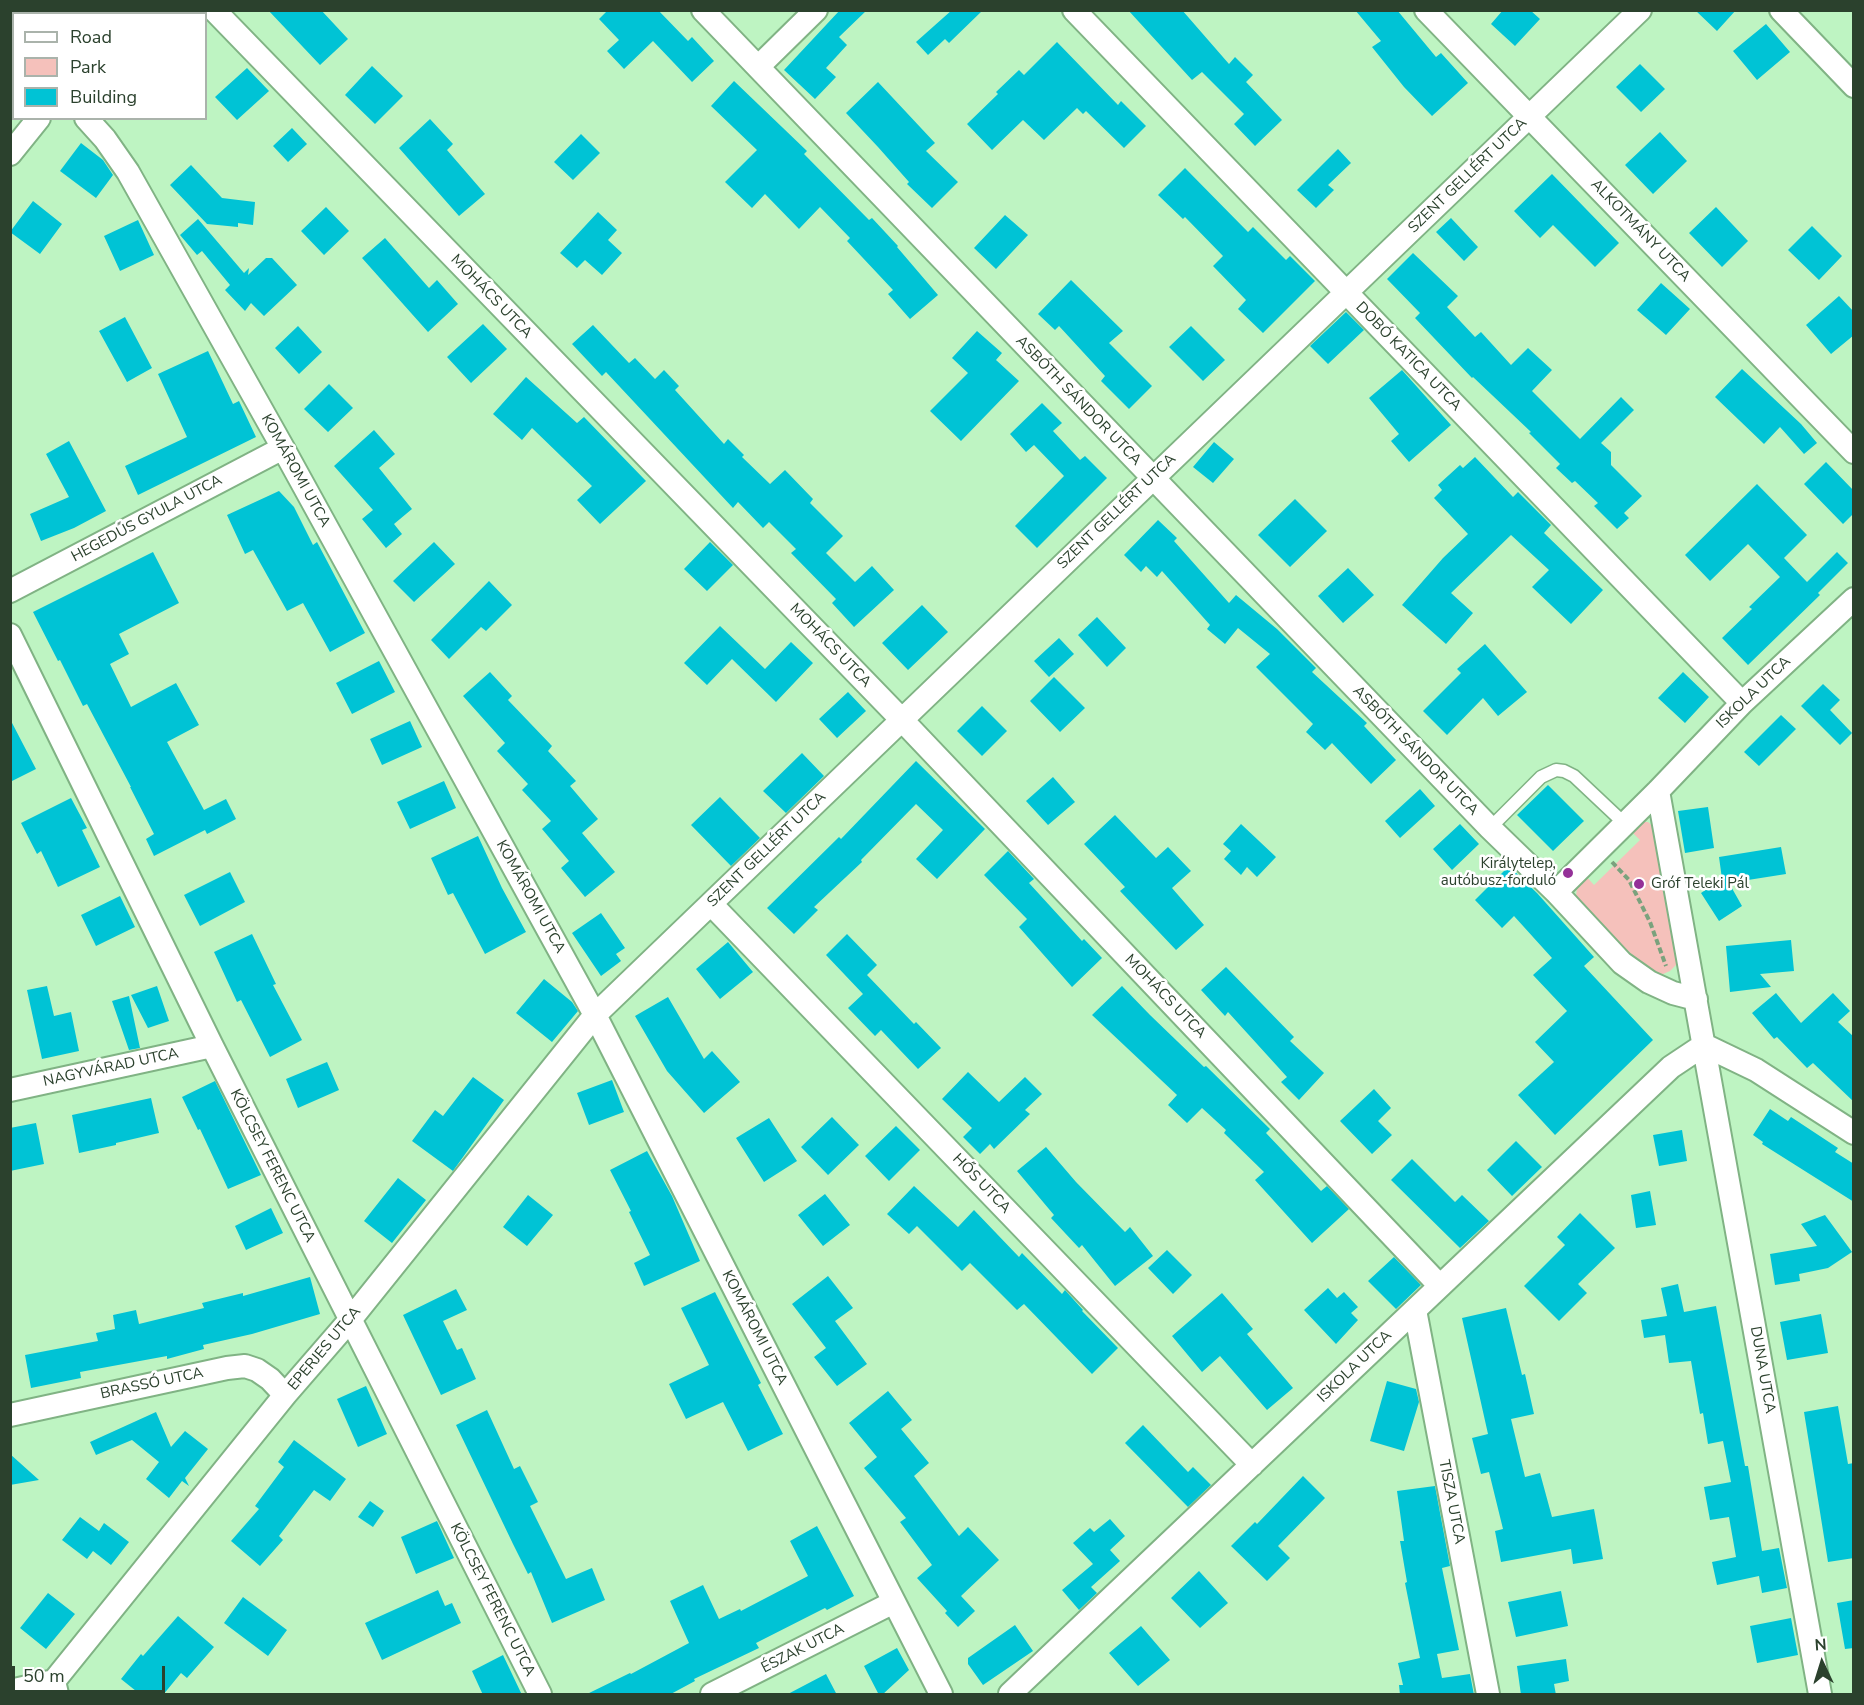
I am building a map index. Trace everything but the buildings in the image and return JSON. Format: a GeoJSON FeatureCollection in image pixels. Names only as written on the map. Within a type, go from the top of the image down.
{"type":"FeatureCollection","features":[{"type":"Feature","properties":{"kind":"street","name":"MOHÁCS UTCA"},"geometry":{"type":"LineString","coordinates":[[214,10],[902,720],[1440,1286]]}},
{"type":"Feature","properties":{"kind":"street","name":"ASBÓTH SÁNDOR UTCA"},"geometry":{"type":"LineString","coordinates":[[703,10],[1622,963],[1649,982],[1673,993],[1696,999]]}},
{"type":"Feature","properties":{"kind":"street"},"geometry":{"type":"LineString","coordinates":[[758,67],[816,10]]}},
{"type":"Feature","properties":{"kind":"street","name":"DOBÓ KATICA UTCA"},"geometry":{"type":"LineString","coordinates":[[1074,10],[1742,703]]}},
{"type":"Feature","properties":{"kind":"street","name":"ALKOTMÁNY UTCA"},"geometry":{"type":"LineString","coordinates":[[1426,10],[1854,452]]}},
{"type":"Feature","properties":{"kind":"street","name":"SZENT GELLÉRT UTCA"},"geometry":{"type":"LineString","coordinates":[[595,1015],[1640,10]]}},
{"type":"Feature","properties":{"kind":"street"},"geometry":{"type":"LineString","coordinates":[[1781,10],[1854,86]]}},
{"type":"Feature","properties":{"kind":"street"},"geometry":{"type":"LineString","coordinates":[[10,154],[37,120]]}},
{"type":"Feature","properties":{"kind":"street","name":"KOMÁROMI UTCA"},"geometry":{"type":"LineString","coordinates":[[88,120],[105,139],[128,172],[283,448],[595,1015],[941,1695]]}},
{"type":"Feature","properties":{"kind":"street","name":"HEGEDŰS GYULA UTCA"},"geometry":{"type":"LineString","coordinates":[[10,591],[283,448]]}},
{"type":"Feature","properties":{"kind":"street","name":"ISKOLA UTCA"},"geometry":{"type":"LineString","coordinates":[[1556,892],[1658,791],[1742,703],[1854,599]]}},
{"type":"Feature","properties":{"kind":"street","name":"KÖLCSEY FERENC UTCA"},"geometry":{"type":"LineString","coordinates":[[10,635],[212,1046],[540,1695]]}},
{"type":"Feature","properties":{"kind":"street","name":"DUNA UTCA"},"geometry":{"type":"LineString","coordinates":[[1658,791],[1820,1695]]}},
{"type":"Feature","properties":{"kind":"street","name":"HŐS UTCA"},"geometry":{"type":"LineString","coordinates":[[711,904],[1252,1465]]}},
{"type":"Feature","properties":{"kind":"street","name":"EPERJES UTCA"},"geometry":{"type":"LineString","coordinates":[[55,1688],[285,1395],[350,1320],[595,1015]]}},
{"type":"Feature","properties":{"kind":"street"},"geometry":{"type":"LineString","coordinates":[[1704,1045],[1756,1070],[1854,1133]]}},
{"type":"Feature","properties":{"kind":"street","name":"ISKOLA UTCA"},"geometry":{"type":"LineString","coordinates":[[1010,1695],[1671,1067],[1704,1045]]}},
{"type":"Feature","properties":{"kind":"street","name":"NAGYVÁRAD UTCA"},"geometry":{"type":"LineString","coordinates":[[10,1090],[212,1046]]}},
{"type":"Feature","properties":{"kind":"street","name":"TISZA UTCA"},"geometry":{"type":"LineString","coordinates":[[1415,1310],[1488,1695]]}},
{"type":"Feature","properties":{"kind":"street","name":"BRASSÓ UTCA"},"geometry":{"type":"LineString","coordinates":[[10,1415],[245,1366],[257,1370],[270,1379],[285,1395]]}},
{"type":"Feature","properties":{"kind":"street","name":"ÉSZAK UTCA"},"geometry":{"type":"LineString","coordinates":[[711,1695],[894,1602]]}},
{"type":"Feature","properties":{"kind":"street"},"geometry":{"type":"LineString","coordinates":[[10,1692],[55,1688]]}},
{"type":"Feature","properties":{"kind":"lane"},"geometry":{"type":"LineString","coordinates":[[1490,828],[1541,777],[1556,770],[1574,776],[1625,824]]}},
{"type":"Feature","properties":{"kind":"path"},"geometry":{"type":"LineString","coordinates":[[1598,849],[1629,880],[1650,922],[1671,978],[1673,993]]}},
{"type":"Feature","properties":{"kind":"green space"},"geometry":{"type":"Polygon","coordinates":[[[1641,822],[1648,822],[1654,827],[1678,963],[1663,974],[1656,973],[1640,962],[1582,908],[1576,896],[1578,881],[1584,874],[1594,885],[1640,840],[1630,830],[1641,822]]]}},
{"type":"Feature","properties":{"kind":"place","name":"Királytelep, autóbusz-forduló"},"geometry":{"type":"Point","coordinates":[1568,873]}},
{"type":"Feature","properties":{"kind":"place","name":"Gróf Teleki Pál"},"geometry":{"type":"Point","coordinates":[1639,884]}}]}
